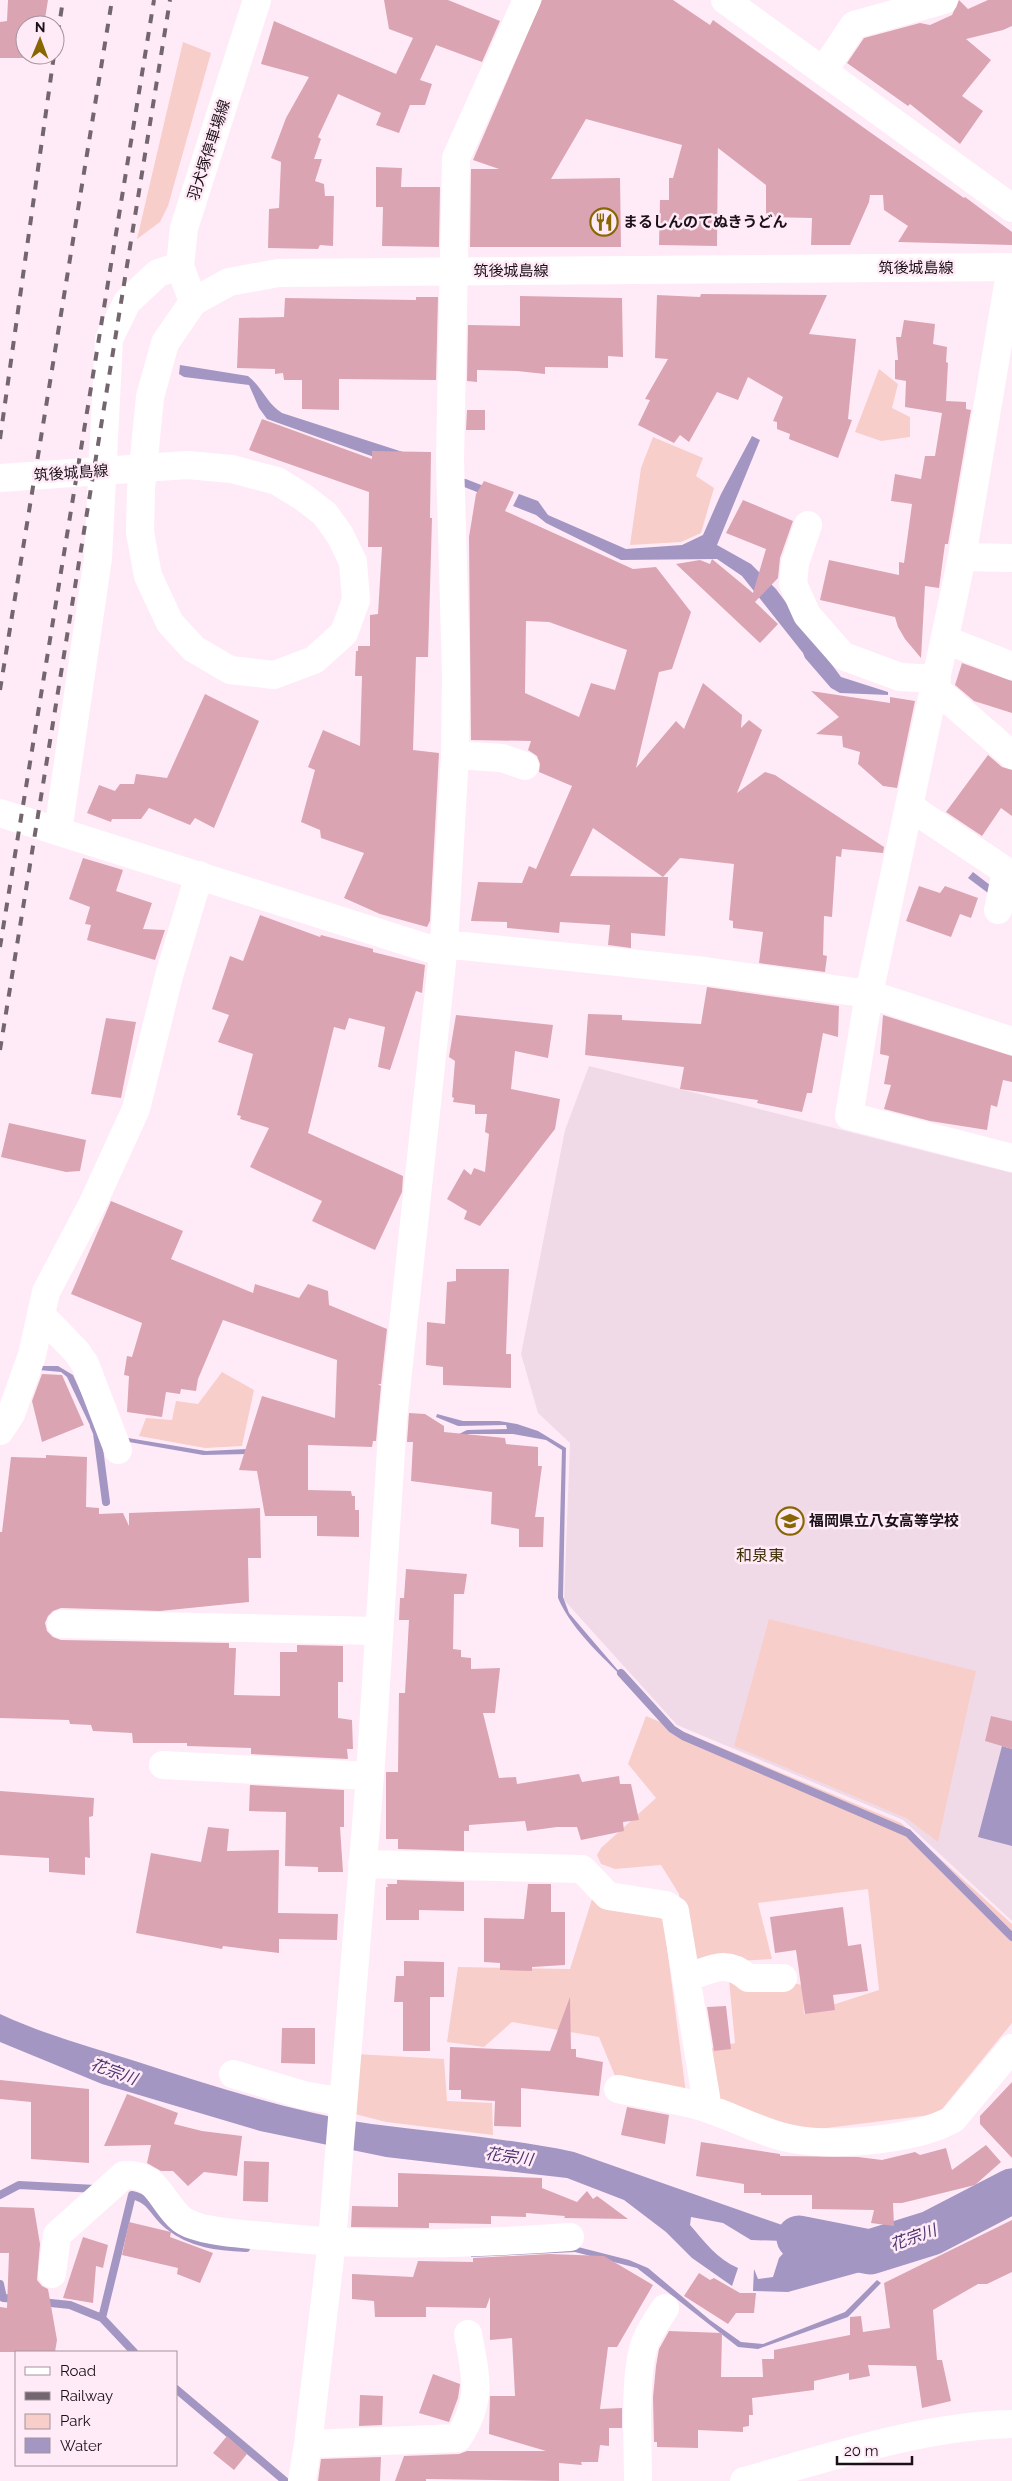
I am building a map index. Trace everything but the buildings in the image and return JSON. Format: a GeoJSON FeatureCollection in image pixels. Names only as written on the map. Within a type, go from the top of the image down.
{"type":"FeatureCollection","features":[{"type":"Feature","properties":{"kind":"street","name":"羽犬塚停車場線"},"geometry":{"type":"LineString","coordinates":[[193,302],[180,266],[184,228],[257,0]]}},
{"type":"Feature","properties":{"kind":"street"},"geometry":{"type":"LineString","coordinates":[[302,2481],[332,2242],[370,1776],[393,1419],[443,948],[455,755],[456,675],[450,460],[456,158],[527,0]]}},
{"type":"Feature","properties":{"kind":"street"},"geometry":{"type":"LineString","coordinates":[[725,0],[1012,208]]}},
{"type":"Feature","properties":{"kind":"street"},"geometry":{"type":"LineString","coordinates":[[830,61],[854,25],[944,0]]}},
{"type":"Feature","properties":{"kind":"street"},"geometry":{"type":"LineString","coordinates":[[58,831],[98,558],[109,339],[127,302],[158,273],[180,266]]}},
{"type":"Feature","properties":{"kind":"street"},"geometry":{"type":"LineString","coordinates":[[1012,267],[962,557],[946,640],[869,994],[850,1116],[1012,1158]]}},
{"type":"Feature","properties":{"kind":"street","name":"筑後城島線"},"geometry":{"type":"LineString","coordinates":[[0,478],[187,465],[232,469],[276,481],[303,497],[325,514],[340,535],[352,562],[356,600],[344,633],[314,660],[274,675],[230,670],[194,649],[170,623],[148,576],[140,532],[141,489],[150,396],[165,343],[193,302],[229,282],[278,273],[1012,267]]}},
{"type":"Feature","properties":{"kind":"street"},"geometry":{"type":"LineString","coordinates":[[808,525],[795,563],[792,584],[807,615],[843,656],[900,677],[936,684],[1012,756]]}},
{"type":"Feature","properties":{"kind":"street"},"geometry":{"type":"LineString","coordinates":[[962,557],[1012,558]]}},
{"type":"Feature","properties":{"kind":"street"},"geometry":{"type":"LineString","coordinates":[[946,640],[1012,666]]}},
{"type":"Feature","properties":{"kind":"street"},"geometry":{"type":"LineString","coordinates":[[455,755],[502,758],[525,766]]}},
{"type":"Feature","properties":{"kind":"street"},"geometry":{"type":"LineString","coordinates":[[910,807],[1006,871],[1000,901]]}},
{"type":"Feature","properties":{"kind":"street"},"geometry":{"type":"LineString","coordinates":[[0,813],[443,948],[704,970],[869,994],[1012,1041]]}},
{"type":"Feature","properties":{"kind":"street"},"geometry":{"type":"LineString","coordinates":[[0,1431],[11,1414],[32,1355],[46,1292],[93,1203],[136,1109],[169,976],[199,875]]}},
{"type":"Feature","properties":{"kind":"street"},"geometry":{"type":"LineString","coordinates":[[41,1315],[76,1351],[85,1364],[118,1450]]}},
{"type":"Feature","properties":{"kind":"street"},"geometry":{"type":"LineString","coordinates":[[61,1624],[378,1631]]}},
{"type":"Feature","properties":{"kind":"street"},"geometry":{"type":"LineString","coordinates":[[163,1765],[370,1776]]}},
{"type":"Feature","properties":{"kind":"street"},"geometry":{"type":"LineString","coordinates":[[362,1864],[582,1869],[608,1896],[666,1905],[675,1911],[708,2109]]}},
{"type":"Feature","properties":{"kind":"street"},"geometry":{"type":"LineString","coordinates":[[686,1978],[721,1966],[738,1968],[748,1978],[783,1978]]}},
{"type":"Feature","properties":{"kind":"street"},"geometry":{"type":"LineString","coordinates":[[618,2088],[708,2109],[792,2139],[853,2142],[881,2139],[942,2125],[952,2118],[1012,2048]]}},
{"type":"Feature","properties":{"kind":"street"},"geometry":{"type":"LineString","coordinates":[[233,2074],[343,2105]]}},
{"type":"Feature","properties":{"kind":"street"},"geometry":{"type":"LineString","coordinates":[[52,2274],[57,2235],[124,2175],[137,2174],[163,2195],[181,2219],[211,2230],[332,2242],[463,2245],[570,2237]]}},
{"type":"Feature","properties":{"kind":"street"},"geometry":{"type":"LineString","coordinates":[[638,2481],[639,2371],[643,2348],[649,2332],[665,2308]]}},
{"type":"Feature","properties":{"kind":"street"},"geometry":{"type":"LineString","coordinates":[[308,2444],[458,2438],[470,2420],[477,2386],[468,2334]]}},
{"type":"Feature","properties":{"kind":"street"},"geometry":{"type":"LineString","coordinates":[[744,2481],[904,2437],[980,2424],[1012,2424]]}},
{"type":"Feature","properties":{"kind":"shaded area","name":"福岡県立八女高等学校"},"geometry":{"type":"Polygon","coordinates":[[[589,1066],[1012,1173],[1012,1921],[903,1820],[677,1725],[564,1600],[570,1443],[538,1413],[521,1354],[565,1130],[589,1066]]]}},
{"type":"Feature","properties":{"kind":"green space"},"geometry":{"type":"Polygon","coordinates":[[[183,42],[211,53],[168,206],[160,222],[137,239],[183,42]]]}},
{"type":"Feature","properties":{"kind":"green space"},"geometry":{"type":"Polygon","coordinates":[[[879,369],[898,384],[892,408],[910,417],[910,437],[881,441],[855,432],[879,369]]]}},
{"type":"Feature","properties":{"kind":"green space"},"geometry":{"type":"Polygon","coordinates":[[[653,437],[703,458],[696,476],[714,488],[701,533],[681,542],[630,545],[641,468],[653,437]]]}},
{"type":"Feature","properties":{"kind":"green space"},"geometry":{"type":"Polygon","coordinates":[[[222,1372],[254,1390],[242,1446],[205,1448],[139,1436],[146,1418],[172,1420],[176,1401],[198,1404],[222,1372]]]}},
{"type":"Feature","properties":{"kind":"green space"},"geometry":{"type":"Polygon","coordinates":[[[769,1619],[976,1671],[938,1842],[906,1818],[734,1746],[769,1619]]]}},
{"type":"Feature","properties":{"kind":"green space"},"geometry":{"type":"Polygon","coordinates":[[[646,1716],[901,1823],[1012,1924],[1012,2023],[938,2114],[803,2131],[715,2101],[703,2050],[735,2043],[728,1970],[802,1985],[804,2014],[879,1990],[868,1889],[758,1903],[772,1959],[688,1964],[679,1894],[661,1865],[615,1869],[601,1864],[597,1855],[601,1848],[656,1798],[628,1764],[646,1716]]]}},
{"type":"Feature","properties":{"kind":"green space"},"geometry":{"type":"Polygon","coordinates":[[[593,1896],[662,1909],[686,2093],[615,2076],[599,2037],[512,2022],[484,2047],[447,2042],[458,1967],[570,1969],[593,1896]]]}},
{"type":"Feature","properties":{"kind":"green space"},"geometry":{"type":"Polygon","coordinates":[[[356,2054],[444,2059],[447,2101],[492,2103],[493,2135],[386,2122],[351,2113],[356,2054]]]}},
{"type":"Feature","properties":{"kind":"water"},"geometry":{"type":"Polygon","coordinates":[[[180,365],[248,376],[272,405],[282,413],[409,454],[408,469],[267,419],[259,408],[249,385],[184,377],[179,374],[180,365]]]}},
{"type":"Feature","properties":{"kind":"water"},"geometry":{"type":"Polygon","coordinates":[[[752,436],[760,440],[717,545],[751,564],[776,589],[841,677],[888,692],[888,695],[840,693],[831,688],[805,658],[742,576],[717,559],[621,560],[546,523],[536,515],[513,506],[519,494],[538,501],[548,515],[626,549],[682,545],[703,535],[721,494],[752,436]]]}},
{"type":"Feature","properties":{"kind":"water"},"geometry":{"type":"Polygon","coordinates":[[[973,872],[1012,902],[1012,911],[968,878],[973,872]]]}},
{"type":"Feature","properties":{"kind":"water"},"geometry":{"type":"Polygon","coordinates":[[[38,1366],[58,1366],[73,1375],[99,1432],[96,1438],[67,1377],[61,1372],[39,1370],[38,1366]]]}},
{"type":"Feature","properties":{"kind":"water"},"geometry":{"type":"Polygon","coordinates":[[[437,1414],[463,1421],[499,1421],[517,1424],[538,1431],[566,1448],[563,1597],[569,1613],[634,1689],[582,1635],[558,1598],[562,1450],[546,1440],[513,1434],[469,1434],[426,1456],[423,1452],[467,1430],[507,1429],[506,1425],[458,1426],[436,1417],[437,1414]]]}},
{"type":"Feature","properties":{"kind":"water"},"geometry":{"type":"Polygon","coordinates":[[[128,1438],[206,1451],[247,1449],[248,1454],[203,1455],[129,1442],[128,1438]]]}},
{"type":"Feature","properties":{"kind":"water"},"geometry":{"type":"Polygon","coordinates":[[[1002,1746],[1012,1749],[1012,1846],[978,1837],[1002,1746]]]}},
{"type":"Feature","properties":{"kind":"water"},"geometry":{"type":"Polygon","coordinates":[[[0,2014],[33,2028],[84,2045],[223,2089],[312,2113],[372,2124],[499,2139],[574,2152],[785,2226],[858,2239],[864,2271],[788,2292],[753,2291],[754,2269],[758,2279],[773,2277],[779,2258],[791,2245],[785,2241],[751,2240],[723,2223],[691,2217],[690,2225],[717,2255],[738,2268],[732,2286],[692,2258],[666,2232],[624,2200],[567,2178],[386,2157],[260,2131],[102,2084],[0,2042],[0,2014]]]}},
{"type":"Feature","properties":{"kind":"water"},"geometry":{"type":"Polygon","coordinates":[[[1012,2168],[1012,2211],[880,2267],[872,2237],[930,2219],[978,2196],[1012,2168]]]}},
{"type":"Feature","properties":{"kind":"water"},"geometry":{"type":"Polygon","coordinates":[[[578,2247],[629,2260],[648,2268],[710,2320],[741,2342],[763,2344],[845,2312],[877,2280],[881,2283],[848,2317],[758,2349],[738,2347],[637,2268],[575,2252],[471,2257],[471,2252],[578,2247]]]}},
{"type":"Feature","properties":{"kind":"waterway"},"geometry":{"type":"LineString","coordinates":[[465,483],[488,492]]}},
{"type":"Feature","properties":{"kind":"waterway"},"geometry":{"type":"LineString","coordinates":[[94,1426],[97,1433],[106,1502]]}},
{"type":"Feature","properties":{"kind":"waterway"},"geometry":{"type":"LineString","coordinates":[[621,1673],[672,1729],[683,1736],[908,1833],[1012,1937]]}},
{"type":"Feature","properties":{"kind":"waterway"},"geometry":{"type":"LineString","coordinates":[[0,2195],[19,2185],[96,2189]]}},
{"type":"Feature","properties":{"kind":"waterway","name":"花宗川"},"geometry":{"type":"LineString","coordinates":[[799,2238],[870,2252],[931,2233],[1012,2191]]}},
{"type":"Feature","properties":{"kind":"waterway"},"geometry":{"type":"LineString","coordinates":[[102,2318],[132,2195],[144,2200],[169,2226],[187,2237],[196,2241],[226,2247],[246,2248]]}},
{"type":"Feature","properties":{"kind":"waterway"},"geometry":{"type":"LineString","coordinates":[[0,2284],[3,2298],[17,2299]]}},
{"type":"Feature","properties":{"kind":"waterway"},"geometry":{"type":"LineString","coordinates":[[41,2302],[70,2305],[102,2318],[133,2351]]}},
{"type":"Feature","properties":{"kind":"waterway"},"geometry":{"type":"LineString","coordinates":[[178,2391],[285,2481]]}},
{"type":"Feature","properties":{"kind":"railway"},"geometry":{"type":"LineString","coordinates":[[61,15],[63,0]]}},
{"type":"Feature","properties":{"kind":"railway"},"geometry":{"type":"LineString","coordinates":[[0,690],[112,0]]}},
{"type":"Feature","properties":{"kind":"railway"},"geometry":{"type":"LineString","coordinates":[[0,947],[154,0]]}},
{"type":"Feature","properties":{"kind":"railway"},"geometry":{"type":"LineString","coordinates":[[0,1050],[170,0]]}},
{"type":"Feature","properties":{"kind":"railway"},"geometry":{"type":"LineString","coordinates":[[0,439],[53,65]]}},
{"type":"Feature","properties":{"kind":"place","name":"まるしんのてぬきうどん"},"geometry":{"type":"Point","coordinates":[604,222]}},
{"type":"Feature","properties":{"kind":"place","name":"福岡県立八女高等学校"},"geometry":{"type":"Point","coordinates":[790,1521]}},
{"type":"Feature","properties":{"kind":"district","name":"和泉東"},"geometry":{"type":"Point","coordinates":[760,1555]}}]}
